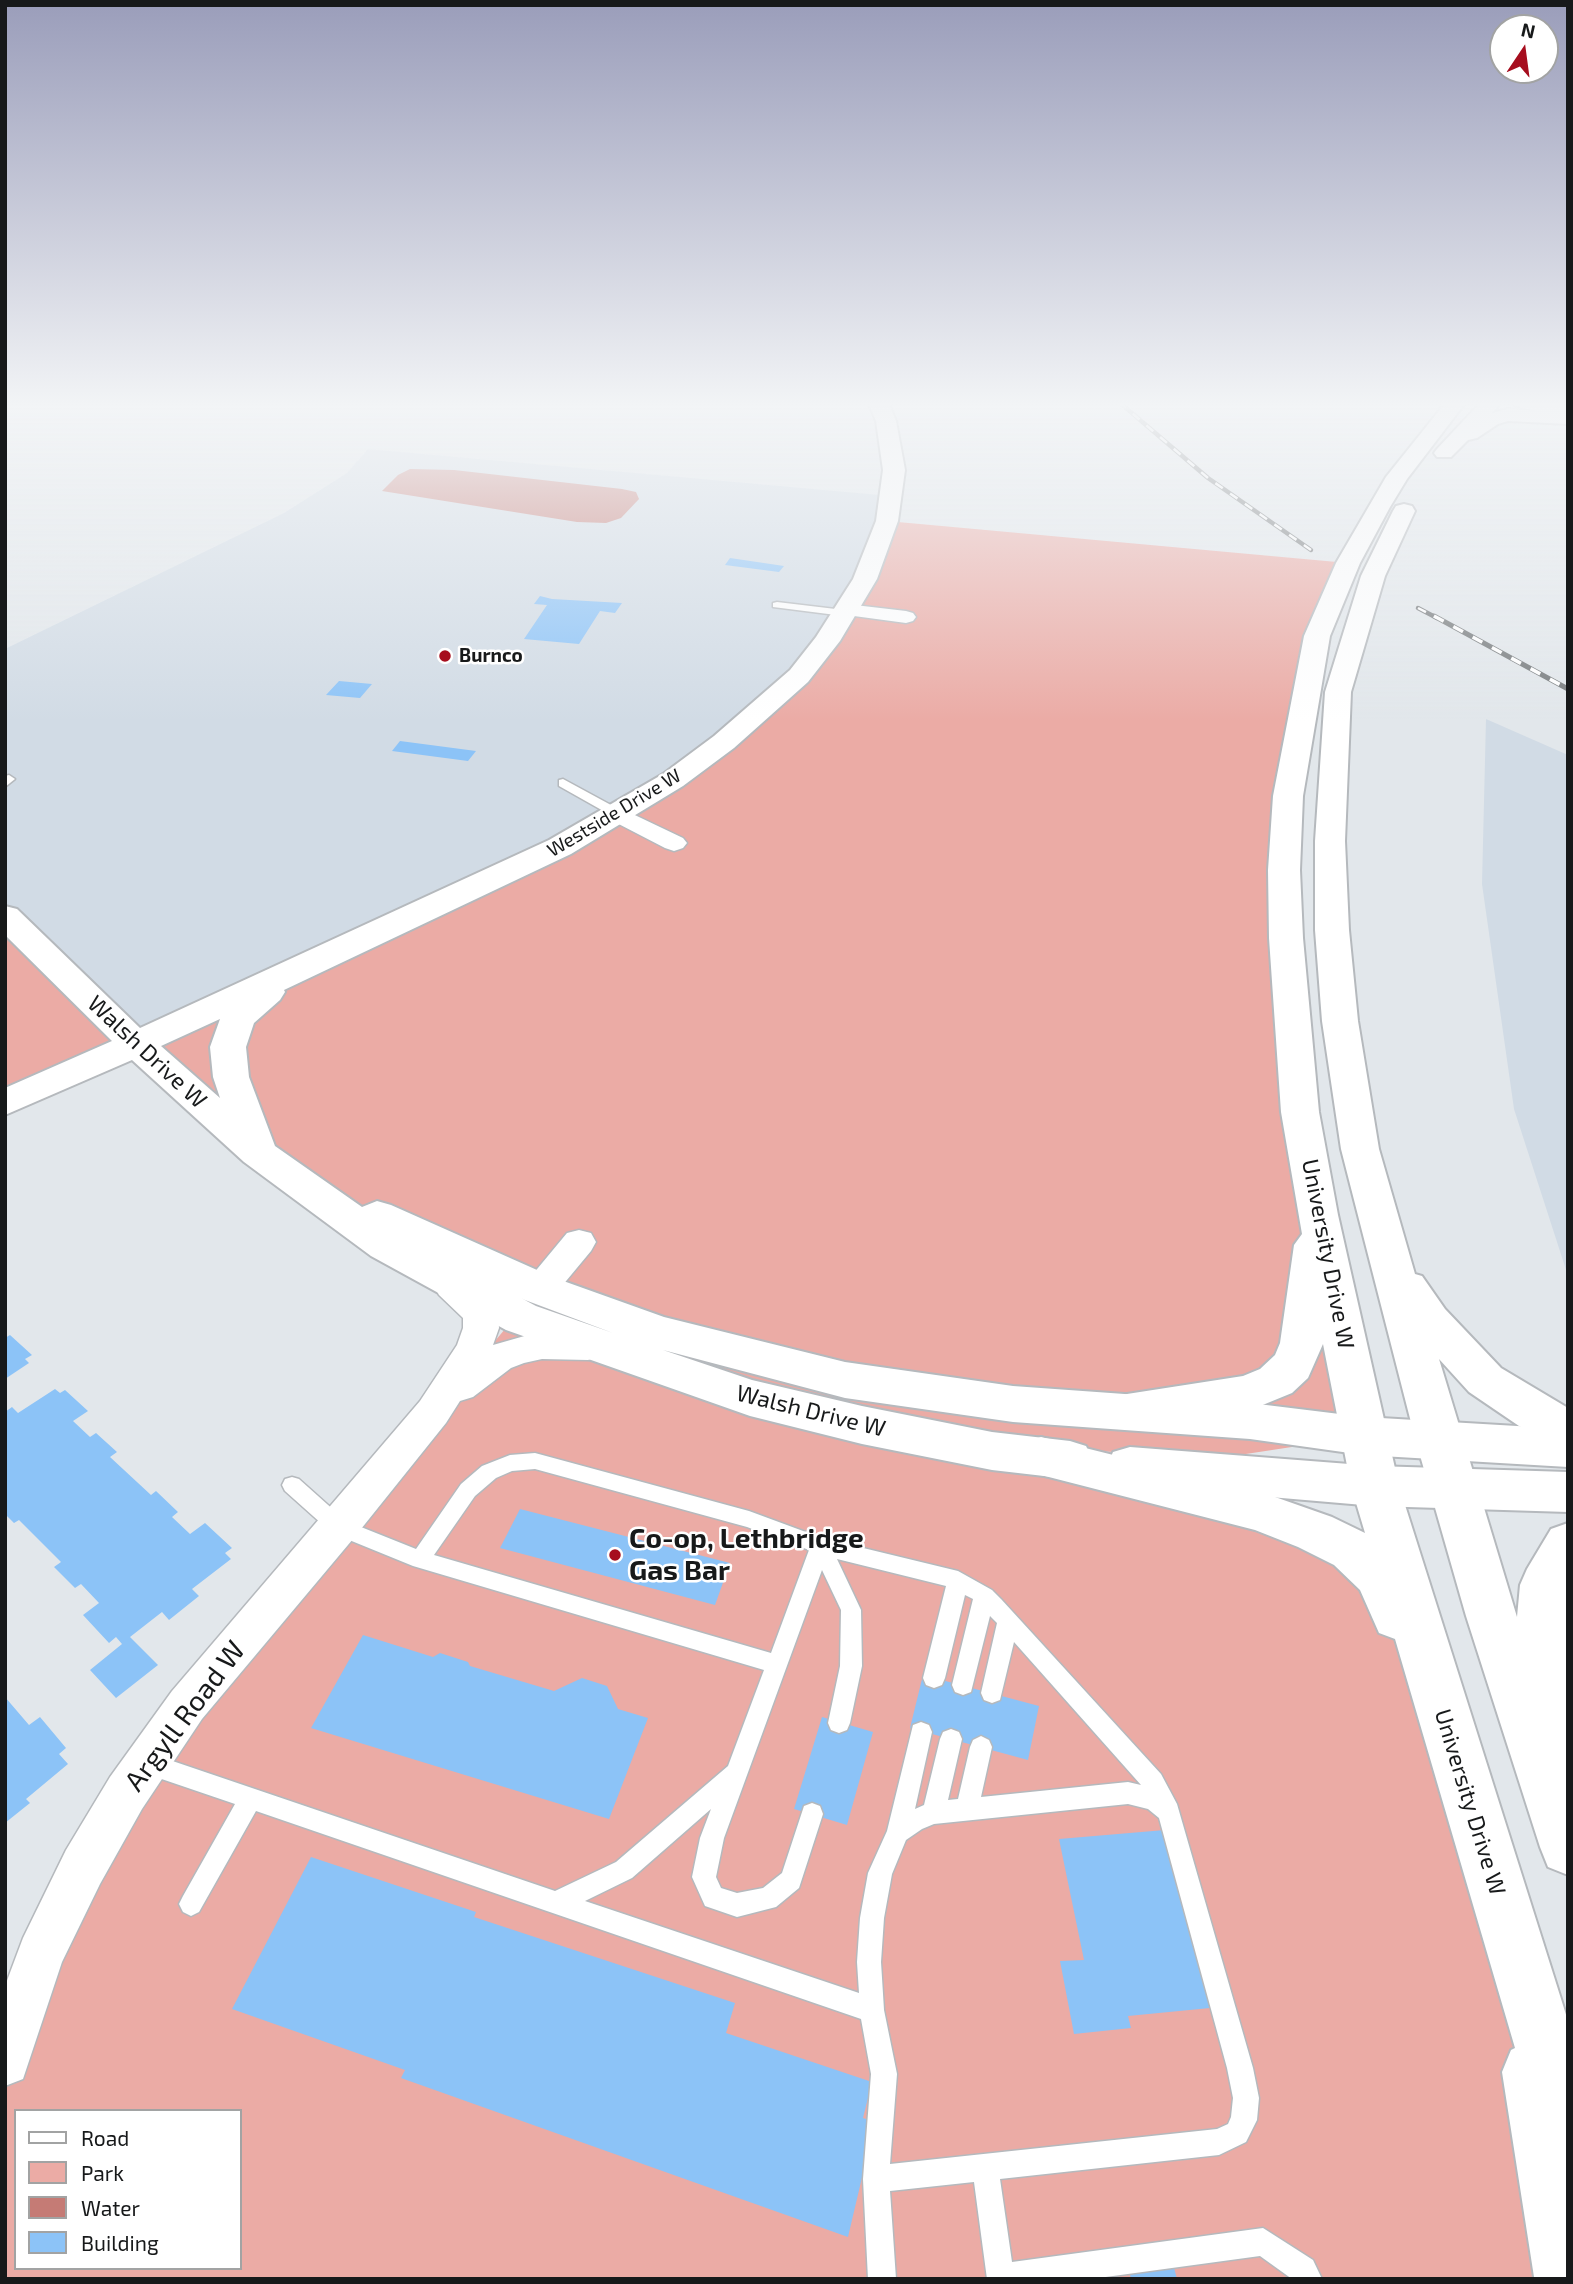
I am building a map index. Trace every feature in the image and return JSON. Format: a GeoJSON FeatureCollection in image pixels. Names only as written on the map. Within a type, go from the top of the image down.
{"type":"FeatureCollection","features":[{"type":"Feature","properties":{"kind":"main road","name":"Westside Drive W"},"geometry":{"type":"LineString","coordinates":[[5,1103],[308,967],[498,877],[618,814],[673,780],[765,707],[799,676],[827,641],[866,579],[878,550],[888,509]]}},
{"type":"Feature","properties":{"kind":"main road","name":"University Drive W"},"geometry":{"type":"LineString","coordinates":[[1379,509],[1348,563],[1317,636],[1288,796],[1284,870],[1286,938],[1300,1112],[1318,1215],[1375,1486],[1512,1942],[1568,2118]]}},
{"type":"Feature","properties":{"kind":"main road"},"geometry":{"type":"LineString","coordinates":[[1407,509],[1373,576],[1338,692],[1330,841],[1332,930],[1340,1021],[1360,1149],[1445,1464],[1568,1847]]}},
{"type":"Feature","properties":{"kind":"main road","name":"Walsh Drive W"},"geometry":{"type":"LineString","coordinates":[[5,916],[135,1043],[258,1153],[386,1245],[521,1318],[763,1401],[979,1449],[1189,1473],[1375,1486],[1445,1464]]}},
{"type":"Feature","properties":{"kind":"main road"},"geometry":{"type":"LineString","coordinates":[[258,1153],[231,1077],[228,1047],[238,1018],[261,996],[308,967]]}},
{"type":"Feature","properties":{"kind":"main road","name":"Walsh Drive W"},"geometry":{"type":"LineString","coordinates":[[295,1180],[540,1289],[658,1332],[753,1358],[845,1380],[1013,1404],[1250,1421],[1364,1436],[1445,1464]]}},
{"type":"Feature","properties":{"kind":"main road"},"geometry":{"type":"LineString","coordinates":[[1126,1412],[1248,1393],[1276,1381],[1292,1366],[1302,1343],[1318,1215]]}},
{"type":"Feature","properties":{"kind":"main road"},"geometry":{"type":"LineString","coordinates":[[1390,1262],[1430,1321],[1485,1380],[1535,1413],[1568,1429]]}},
{"type":"Feature","properties":{"kind":"main road"},"geometry":{"type":"LineString","coordinates":[[1445,1464],[1568,1448]]}},
{"type":"Feature","properties":{"kind":"main road"},"geometry":{"type":"LineString","coordinates":[[1041,1456],[1258,1511],[1351,1550],[1378,1575],[1446,1721]]}},
{"type":"Feature","properties":{"kind":"main road"},"geometry":{"type":"LineString","coordinates":[[1445,1464],[1568,1468]]}},
{"type":"Feature","properties":{"kind":"main road"},"geometry":{"type":"LineString","coordinates":[[1445,1464],[1568,1492]]}},
{"type":"Feature","properties":{"kind":"main road"},"geometry":{"type":"LineString","coordinates":[[1568,1544],[1545,1585],[1541,1625],[1568,1802]]}},
{"type":"Feature","properties":{"kind":"main road"},"geometry":{"type":"LineString","coordinates":[[1512,1942],[1568,2277]]}},
{"type":"Feature","properties":{"kind":"street"},"geometry":{"type":"LineString","coordinates":[[845,611],[906,617]]}},
{"type":"Feature","properties":{"kind":"street"},"geometry":{"type":"LineString","coordinates":[[618,814],[674,843]]}},
{"type":"Feature","properties":{"kind":"street"},"geometry":{"type":"LineString","coordinates":[[540,1289],[579,1242]]}},
{"type":"Feature","properties":{"kind":"street"},"geometry":{"type":"LineString","coordinates":[[433,1412],[474,1349],[481,1328],[480,1313],[435,1273]]}},
{"type":"Feature","properties":{"kind":"street"},"geometry":{"type":"LineString","coordinates":[[433,1412],[477,1372],[519,1350],[542,1345],[607,1348]]}},
{"type":"Feature","properties":{"kind":"street","name":"Argyll Road W"},"geometry":{"type":"LineString","coordinates":[[5,2061],[40,1955],[83,1867],[126,1793],[187,1705],[433,1412]]}},
{"type":"Feature","properties":{"kind":"lane"},"geometry":{"type":"LineString","coordinates":[[777,605],[845,611]]}},
{"type":"Feature","properties":{"kind":"lane"},"geometry":{"type":"LineString","coordinates":[[564,783],[618,814]]}},
{"type":"Feature","properties":{"kind":"lane"},"geometry":{"type":"LineString","coordinates":[[420,1560],[468,1490],[489,1472],[510,1463],[534,1461],[749,1519],[821,1546],[958,1580],[985,1596],[1009,1620],[1153,1782],[1168,1812],[1240,2068],[1246,2098],[1244,2120],[1237,2133],[1219,2142],[877,2179]]}},
{"type":"Feature","properties":{"kind":"lane"},"geometry":{"type":"LineString","coordinates":[[292,1485],[339,1527],[420,1560],[776,1664]]}},
{"type":"Feature","properties":{"kind":"lane"},"geometry":{"type":"LineString","coordinates":[[812,1814],[790,1880],[783,1887],[768,1899],[737,1905],[713,1898],[704,1877],[712,1838],[821,1546]]}},
{"type":"Feature","properties":{"kind":"lane"},"geometry":{"type":"LineString","coordinates":[[821,1546],[850,1610],[851,1666],[839,1723]]}},
{"type":"Feature","properties":{"kind":"lane"},"geometry":{"type":"LineString","coordinates":[[934,1678],[958,1580]]}},
{"type":"Feature","properties":{"kind":"lane"},"geometry":{"type":"LineString","coordinates":[[963,1685],[985,1596]]}},
{"type":"Feature","properties":{"kind":"lane"},"geometry":{"type":"LineString","coordinates":[[992,1693],[1009,1620]]}},
{"type":"Feature","properties":{"kind":"lane"},"geometry":{"type":"LineString","coordinates":[[882,2279],[877,2179],[884,2074],[872,2010],[869,1962],[872,1918],[880,1873],[898,1832],[921,1732]]}},
{"type":"Feature","properties":{"kind":"lane"},"geometry":{"type":"LineString","coordinates":[[934,1813],[951,1739]]}},
{"type":"Feature","properties":{"kind":"lane"},"geometry":{"type":"LineString","coordinates":[[967,1810],[981,1747]]}},
{"type":"Feature","properties":{"kind":"lane"},"geometry":{"type":"LineString","coordinates":[[147,1763],[872,2010]]}},
{"type":"Feature","properties":{"kind":"lane"},"geometry":{"type":"LineString","coordinates":[[556,1902],[624,1870],[736,1772]]}},
{"type":"Feature","properties":{"kind":"lane"},"geometry":{"type":"LineString","coordinates":[[898,1832],[915,1820],[934,1813],[1128,1793],[1154,1799],[1168,1812]]}},
{"type":"Feature","properties":{"kind":"lane"},"geometry":{"type":"LineString","coordinates":[[191,1904],[251,1798]]}},
{"type":"Feature","properties":{"kind":"lane"},"geometry":{"type":"LineString","coordinates":[[985,2168],[1001,2278],[1263,2242],[1303,2270],[1308,2279]]}},
{"type":"Feature","properties":{"kind":"shaded area"},"geometry":{"type":"Polygon","coordinates":[[[291,509],[885,509],[827,641],[673,780],[135,1043],[5,916],[5,649],[291,509]]]}},
{"type":"Feature","properties":{"kind":"shaded area"},"geometry":{"type":"Polygon","coordinates":[[[1486,719],[1568,755],[1568,1276],[1514,1109],[1482,884],[1486,719]]]}},
{"type":"Feature","properties":{"kind":"green space"},"geometry":{"type":"Polygon","coordinates":[[[887,521],[1348,563],[1332,597],[1284,870],[1364,1436],[1213,1459],[1070,1449],[1351,1550],[1446,1721],[1568,2279],[5,2279],[5,2061],[83,1867],[339,1527],[526,1304],[295,1180],[135,1043],[618,814],[799,676],[887,521]]]}},
{"type":"Feature","properties":{"kind":"green space"},"geometry":{"type":"Polygon","coordinates":[[[5,916],[135,1043],[5,1103],[5,916]]]}},
{"type":"Feature","properties":{"kind":"water"},"geometry":{"type":"Polygon","coordinates":[[[493,509],[630,509],[621,518],[606,523],[577,522],[493,509]]]}},
{"type":"Feature","properties":{"kind":"building"},"geometry":{"type":"Polygon","coordinates":[[[730,558],[784,566],[779,572],[725,565],[730,558]]]}},
{"type":"Feature","properties":{"kind":"building"},"geometry":{"type":"Polygon","coordinates":[[[540,596],[622,603],[615,613],[600,611],[579,644],[524,639],[547,605],[534,604],[540,596]]]}},
{"type":"Feature","properties":{"kind":"building"},"geometry":{"type":"Polygon","coordinates":[[[339,681],[372,684],[360,698],[326,695],[339,681]]]}},
{"type":"Feature","properties":{"kind":"building"},"geometry":{"type":"Polygon","coordinates":[[[400,741],[476,751],[468,761],[392,751],[400,741]]]}},
{"type":"Feature","properties":{"kind":"building"},"geometry":{"type":"Polygon","coordinates":[[[10,1335],[32,1355],[25,1359],[29,1363],[5,1379],[5,1338],[10,1335]]]}},
{"type":"Feature","properties":{"kind":"building"},"geometry":{"type":"Polygon","coordinates":[[[55,1389],[60,1393],[65,1390],[88,1411],[73,1421],[90,1437],[96,1433],[117,1452],[110,1457],[151,1495],[156,1491],[178,1512],[172,1517],[190,1534],[205,1523],[232,1548],[225,1553],[231,1559],[192,1589],[199,1596],[169,1620],[162,1612],[130,1637],[158,1665],[116,1698],[90,1670],[122,1644],[116,1637],[109,1643],[83,1615],[99,1603],[81,1584],[75,1588],[54,1567],[61,1562],[19,1520],[14,1523],[5,1514],[5,1412],[12,1407],[18,1413],[55,1389]]]}},
{"type":"Feature","properties":{"kind":"building","name":"Co-op, Lethbridge Gas Bar"},"geometry":{"type":"Polygon","coordinates":[[[520,1509],[730,1563],[715,1605],[500,1548],[520,1509]]]}},
{"type":"Feature","properties":{"kind":"building"},"geometry":{"type":"Polygon","coordinates":[[[363,1635],[433,1657],[440,1653],[468,1662],[470,1666],[554,1691],[582,1678],[607,1686],[618,1709],[648,1718],[609,1819],[311,1728],[363,1635]]]}},
{"type":"Feature","properties":{"kind":"building"},"geometry":{"type":"Polygon","coordinates":[[[923,1675],[1039,1706],[1028,1760],[910,1728],[923,1675]]]}},
{"type":"Feature","properties":{"kind":"building"},"geometry":{"type":"Polygon","coordinates":[[[5,1697],[29,1725],[40,1717],[66,1748],[59,1754],[68,1764],[26,1799],[30,1803],[5,1823],[5,1697]]]}},
{"type":"Feature","properties":{"kind":"building"},"geometry":{"type":"Polygon","coordinates":[[[822,1717],[873,1732],[847,1825],[794,1809],[822,1717]]]}},
{"type":"Feature","properties":{"kind":"building"},"geometry":{"type":"Polygon","coordinates":[[[1165,1830],[1210,2008],[1128,2016],[1131,2028],[1074,2034],[1060,1961],[1084,1960],[1059,1839],[1165,1830]]]}},
{"type":"Feature","properties":{"kind":"building"},"geometry":{"type":"Polygon","coordinates":[[[311,1857],[476,1912],[474,1917],[735,2003],[726,2033],[872,2082],[863,2118],[875,2122],[848,2237],[401,2078],[405,2070],[232,2009],[311,1857]]]}},
{"type":"Feature","properties":{"kind":"building"},"geometry":{"type":"Polygon","coordinates":[[[1172,2260],[1177,2279],[1131,2279],[1128,2266],[1172,2260]]]}},
{"type":"Feature","properties":{"kind":"railway"},"geometry":{"type":"LineString","coordinates":[[1252,509],[1311,550]]}},
{"type":"Feature","properties":{"kind":"railway"},"geometry":{"type":"LineString","coordinates":[[1418,608],[1437,618]]}},
{"type":"Feature","properties":{"kind":"railway"},"geometry":{"type":"LineString","coordinates":[[1434,616],[1568,689]]}},
{"type":"Feature","properties":{"kind":"place","name":"Burnco"},"geometry":{"type":"Point","coordinates":[445,656]}},
{"type":"Feature","properties":{"kind":"place","name":"Co-op, Lethbridge Gas Bar"},"geometry":{"type":"Point","coordinates":[615,1555]}}]}
